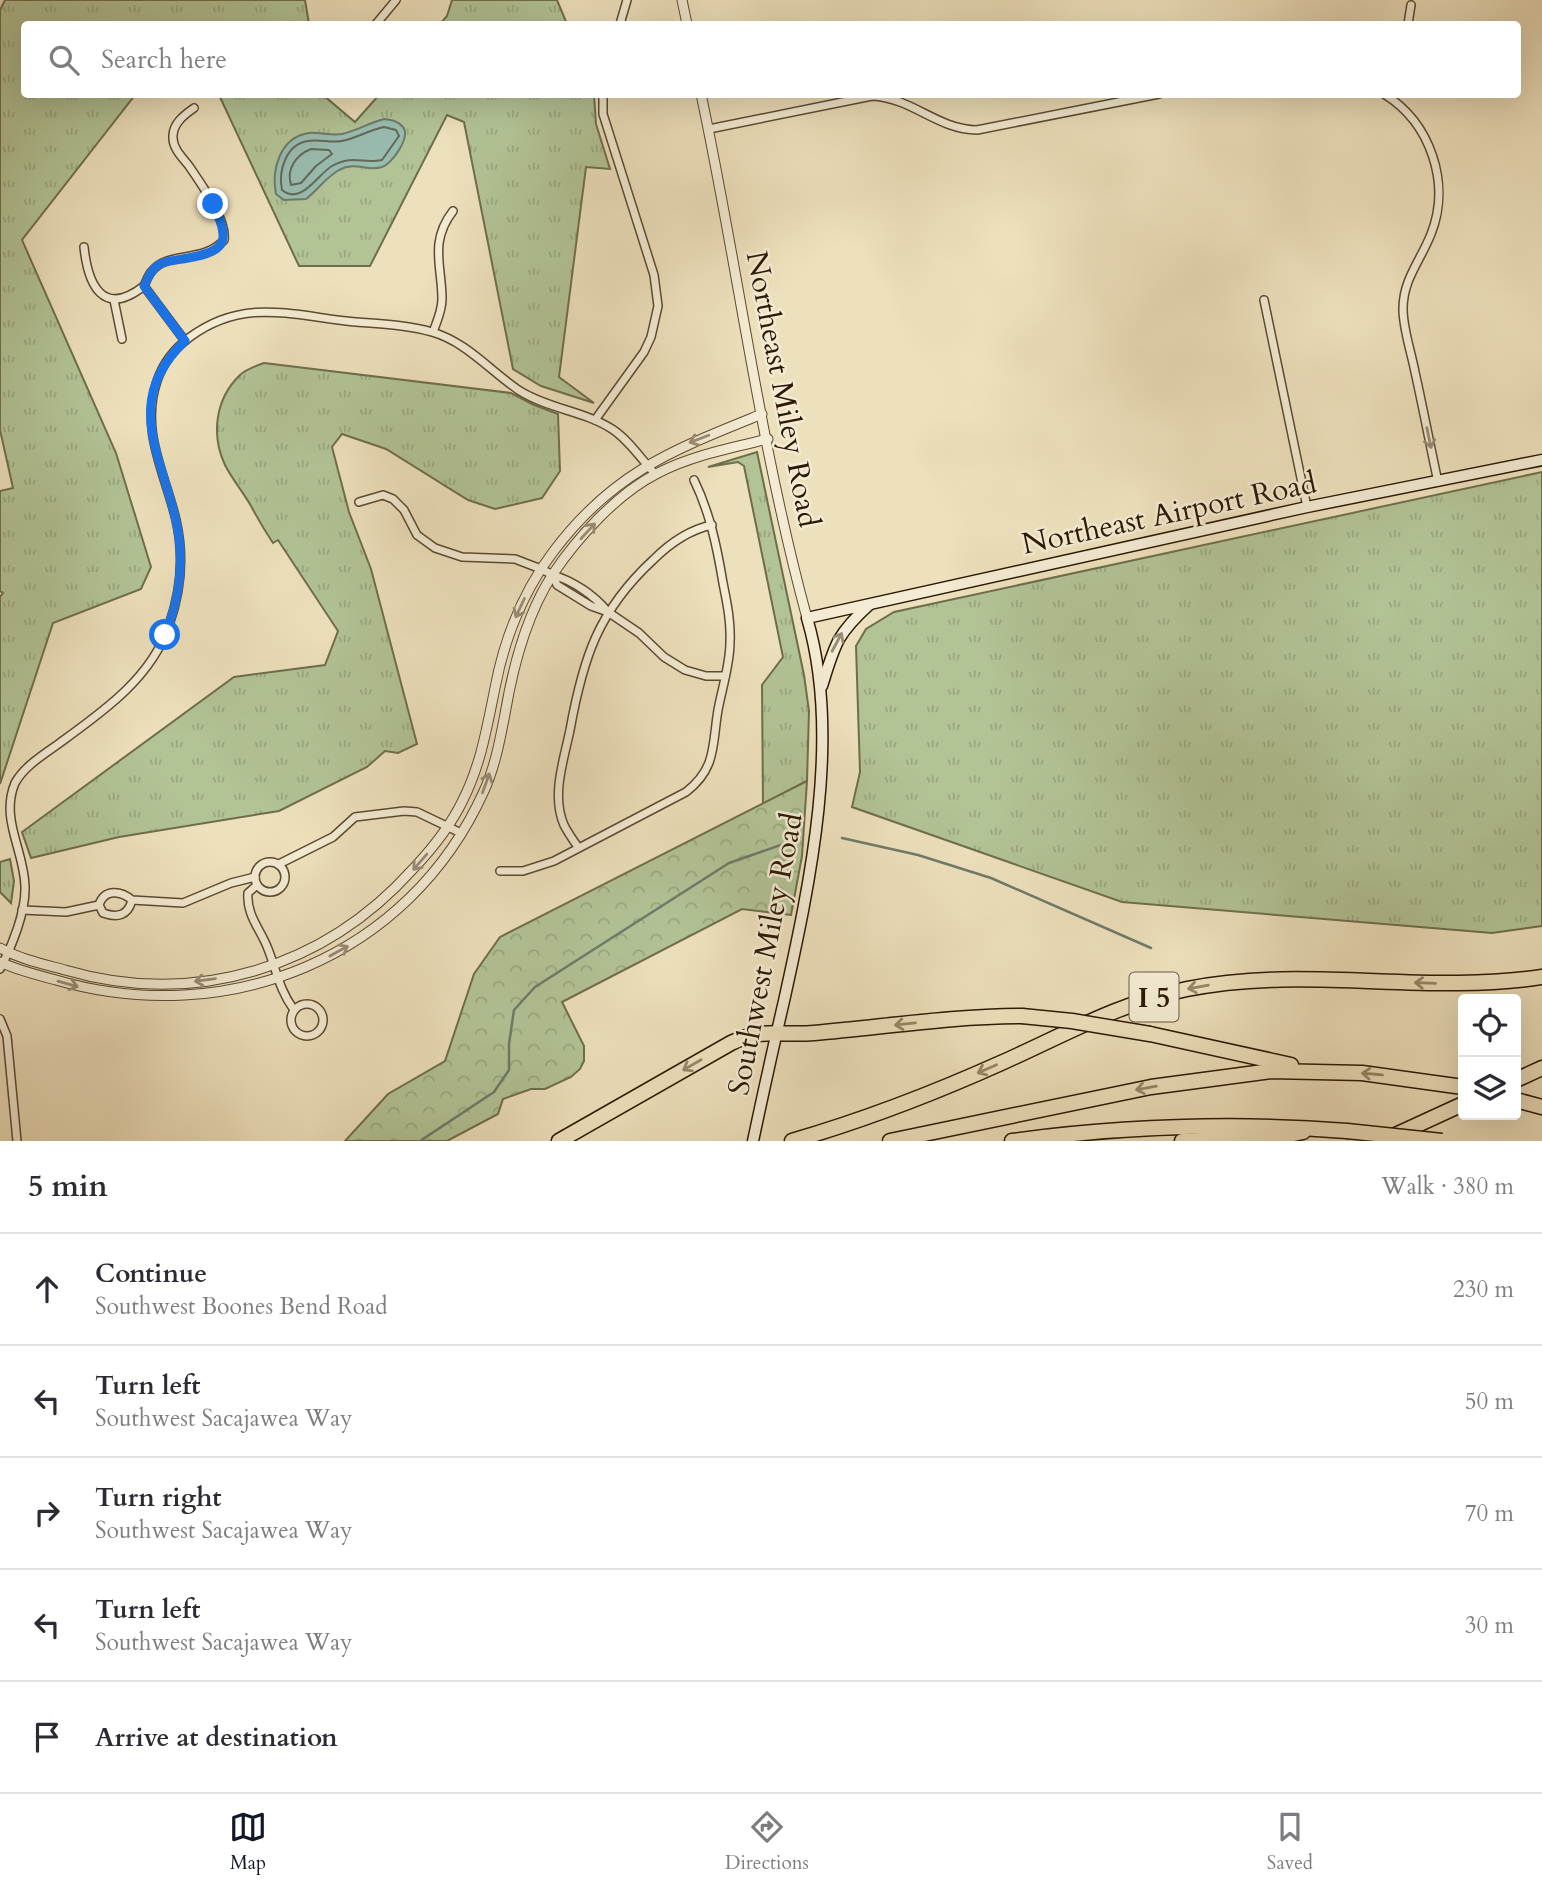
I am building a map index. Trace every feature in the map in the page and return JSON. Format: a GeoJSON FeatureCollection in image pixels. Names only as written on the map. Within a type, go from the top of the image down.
{"type":"FeatureCollection","features":[{"type":"Feature","properties":{"kind":"highway","name":"I 5"},"geometry":{"type":"LineString","coordinates":[[792,1141],[915,1101],[1115,1009],[1182,990],[1265,979],[1452,984],[1542,977]]}},
{"type":"Feature","properties":{"kind":"highway","name":"I 5"},"geometry":{"type":"LineString","coordinates":[[559,1141],[731,1043],[755,1033],[777,1031],[810,1033],[953,1019],[1022,1016],[1150,1034],[1330,1072]]}},
{"type":"Feature","properties":{"kind":"highway"},"geometry":{"type":"LineString","coordinates":[[1521,1078],[1542,1068]]}},
{"type":"Feature","properties":{"kind":"highway","name":"I 5"},"geometry":{"type":"LineString","coordinates":[[890,1141],[1163,1085],[1272,1071],[1397,1076],[1458,1086]]}},
{"type":"Feature","properties":{"kind":"highway"},"geometry":{"type":"LineString","coordinates":[[1521,1101],[1542,1107]]}},
{"type":"Feature","properties":{"kind":"highway"},"geometry":{"type":"LineString","coordinates":[[1383,1141],[1458,1106]]}},
{"type":"Feature","properties":{"kind":"highway"},"geometry":{"type":"LineString","coordinates":[[1012,1141],[1160,1127],[1284,1125],[1442,1141]]}},
{"type":"Feature","properties":{"kind":"highway"},"geometry":{"type":"LineString","coordinates":[[1182,1141],[1283,1136],[1317,1128]]}},
{"type":"Feature","properties":{"kind":"main road","name":"Northeast Airport Road"},"geometry":{"type":"LineString","coordinates":[[807,618],[1307,507],[1542,460]]}},
{"type":"Feature","properties":{"kind":"main road"},"geometry":{"type":"LineString","coordinates":[[820,692],[834,646],[848,625],[871,603]]}},
{"type":"Feature","properties":{"kind":"main road","name":"Northeast Miley Road"},"geometry":{"type":"LineString","coordinates":[[807,618],[820,692]]}},
{"type":"Feature","properties":{"kind":"main road","name":"Southwest Miley Road"},"geometry":{"type":"LineString","coordinates":[[753,1141],[800,929],[815,839],[820,767],[820,692]]}},
{"type":"Feature","properties":{"kind":"street"},"geometry":{"type":"LineString","coordinates":[[378,21],[396,0]]}},
{"type":"Feature","properties":{"kind":"street"},"geometry":{"type":"LineString","coordinates":[[621,21],[627,0]]}},
{"type":"Feature","properties":{"kind":"street"},"geometry":{"type":"LineString","coordinates":[[682,0],[686,21]]}},
{"type":"Feature","properties":{"kind":"street"},"geometry":{"type":"LineString","coordinates":[[1408,21],[1410,5]]}},
{"type":"Feature","properties":{"kind":"street"},"geometry":{"type":"LineString","coordinates":[[596,420],[644,352],[651,337],[658,306],[654,275],[603,114],[603,98]]}},
{"type":"Feature","properties":{"kind":"street","name":"Northeast Miley Road"},"geometry":{"type":"LineString","coordinates":[[702,98],[741,314],[789,546],[807,618]]}},
{"type":"Feature","properties":{"kind":"street"},"geometry":{"type":"LineString","coordinates":[[709,129],[862,98]]}},
{"type":"Feature","properties":{"kind":"street"},"geometry":{"type":"LineString","coordinates":[[886,98],[899,100],[943,124],[976,130],[1139,98]]}},
{"type":"Feature","properties":{"kind":"street"},"geometry":{"type":"LineString","coordinates":[[1390,98],[1414,120],[1424,134],[1438,176],[1439,207],[1436,222],[1408,279],[1403,300],[1404,322],[1438,482]]}},
{"type":"Feature","properties":{"kind":"street"},"geometry":{"type":"LineString","coordinates":[[84,247],[86,271],[93,285],[105,297],[114,300],[125,299],[144,286],[152,271],[160,264],[201,255],[219,246],[224,240],[223,226],[213,204],[174,145],[174,129],[178,121],[194,108]]}},
{"type":"Feature","properties":{"kind":"street"},"geometry":{"type":"LineString","coordinates":[[433,332],[442,305],[437,251],[443,227],[453,211]]}},
{"type":"Feature","properties":{"kind":"street"},"geometry":{"type":"LineString","coordinates":[[144,286],[185,341]]}},
{"type":"Feature","properties":{"kind":"street"},"geometry":{"type":"LineString","coordinates":[[114,300],[122,338]]}},
{"type":"Feature","properties":{"kind":"street"},"geometry":{"type":"LineString","coordinates":[[1264,300],[1307,507]]}},
{"type":"Feature","properties":{"kind":"street"},"geometry":{"type":"LineString","coordinates":[[654,474],[622,436],[596,420],[537,400],[508,382],[473,354],[433,332],[251,312],[220,319],[185,341],[165,363],[158,379],[151,411],[152,442],[175,516],[180,546],[178,589],[170,624],[151,660],[128,689],[34,762],[15,784],[9,801],[8,817],[23,869],[25,892],[22,910],[4,950],[1,965],[85,989],[145,996],[187,996],[230,991],[277,979],[338,952],[380,924],[429,878],[461,833],[485,789],[524,635],[552,575],[570,550],[625,494],[654,474],[687,460],[768,439]]}},
{"type":"Feature","properties":{"kind":"street"},"geometry":{"type":"LineString","coordinates":[[4,950],[81,975],[141,983],[205,981],[272,966],[311,950],[362,918],[393,892],[423,859],[463,799],[477,767],[486,735],[507,642],[519,611],[541,569],[591,508],[612,489],[682,446],[762,414]]}},
{"type":"Feature","properties":{"kind":"street"},"geometry":{"type":"LineString","coordinates":[[500,871],[513,872],[534,868],[578,847],[686,792],[700,779],[709,765],[714,750],[730,642],[730,620],[712,525],[694,480]]}},
{"type":"Feature","properties":{"kind":"street"},"geometry":{"type":"LineString","coordinates":[[359,502],[383,495],[393,499],[404,510],[416,536],[452,555],[475,559],[505,557],[562,578],[598,600],[608,612],[671,662],[685,670],[706,676],[725,676]]}},
{"type":"Feature","properties":{"kind":"street"},"geometry":{"type":"LineString","coordinates":[[578,847],[562,820],[559,791],[584,665],[608,612],[642,569],[687,533],[712,525]]}},
{"type":"Feature","properties":{"kind":"street"},"geometry":{"type":"LineString","coordinates":[[294,1010],[277,979],[269,950],[249,908],[248,893],[256,881],[260,866],[267,862],[279,864],[326,841],[355,817],[417,812],[461,833]]}},
{"type":"Feature","properties":{"kind":"street"},"geometry":{"type":"LineString","coordinates":[[256,881],[267,893],[280,890],[286,878],[285,871],[279,864]]}},
{"type":"Feature","properties":{"kind":"street"},"geometry":{"type":"LineString","coordinates":[[132,900],[130,908],[124,914],[113,917],[103,913],[99,905],[101,898],[107,893],[117,892],[132,900],[183,903],[231,883],[256,881]]}},
{"type":"Feature","properties":{"kind":"street"},"geometry":{"type":"LineString","coordinates":[[22,910],[66,912],[99,905]]}},
{"type":"Feature","properties":{"kind":"street"},"geometry":{"type":"LineString","coordinates":[[309,1004],[318,1009],[323,1018],[317,1033],[307,1037],[293,1030],[290,1020],[294,1010],[309,1004]]}},
{"type":"Feature","properties":{"kind":"street"},"geometry":{"type":"LineString","coordinates":[[0,1019],[7,1036],[17,1141]]}},
{"type":"Feature","properties":{"kind":"green space"},"geometry":{"type":"Polygon","coordinates":[[[5,0],[305,0],[308,21],[21,21],[21,98],[133,98],[22,240],[116,453],[151,567],[141,589],[53,623],[0,784],[0,597],[3,593],[0,591],[0,491],[13,488],[0,430],[0,10],[5,0]]]}},
{"type":"Feature","properties":{"kind":"green space"},"geometry":{"type":"Polygon","coordinates":[[[452,0],[557,0],[566,21],[443,21],[452,0]]]}},
{"type":"Feature","properties":{"kind":"green space"},"geometry":{"type":"Polygon","coordinates":[[[220,98],[327,98],[355,122],[376,98],[594,98],[596,124],[610,169],[586,167],[559,377],[594,403],[541,386],[513,369],[464,122],[447,115],[370,266],[299,266],[220,98]]]}},
{"type":"Feature","properties":{"kind":"green space"},"geometry":{"type":"Polygon","coordinates":[[[264,363],[511,393],[558,414],[560,471],[542,498],[495,509],[468,500],[386,449],[342,434],[332,447],[349,512],[371,569],[417,744],[398,753],[385,751],[367,767],[279,811],[119,837],[31,858],[22,832],[234,677],[325,665],[338,631],[278,540],[273,543],[267,534],[225,465],[218,442],[218,418],[225,395],[242,373],[264,363]]]}},
{"type":"Feature","properties":{"kind":"green space"},"geometry":{"type":"Polygon","coordinates":[[[757,452],[804,675],[809,711],[807,781],[763,804],[762,685],[783,657],[744,466],[738,462],[708,467],[757,452]]]}},
{"type":"Feature","properties":{"kind":"green space"},"geometry":{"type":"Polygon","coordinates":[[[1542,472],[1542,926],[1492,933],[1122,902],[852,807],[860,772],[856,646],[866,629],[894,612],[1542,472]]]}},
{"type":"Feature","properties":{"kind":"green space"},"geometry":{"type":"Polygon","coordinates":[[[807,781],[802,856],[791,915],[742,909],[562,1002],[584,1046],[584,1061],[580,1069],[571,1077],[545,1089],[531,1089],[503,1099],[498,1114],[447,1141],[345,1141],[388,1094],[445,1061],[474,974],[500,937],[807,781]]]}},
{"type":"Feature","properties":{"kind":"green space"},"geometry":{"type":"Polygon","coordinates":[[[10,859],[14,881],[11,903],[0,892],[0,862],[10,859]]]}},
{"type":"Feature","properties":{"kind":"water"},"geometry":{"type":"Polygon","coordinates":[[[384,119],[399,123],[405,131],[403,143],[386,165],[377,168],[345,167],[306,199],[284,200],[276,194],[277,165],[284,148],[291,141],[309,133],[342,134],[384,119]]]}},
{"type":"Feature","properties":{"kind":"waterway"},"geometry":{"type":"LineString","coordinates":[[842,838],[918,855],[991,878],[1151,948]]}},
{"type":"Feature","properties":{"kind":"waterway"},"geometry":{"type":"LineString","coordinates":[[420,1141],[494,1092],[509,1070],[509,1044],[514,1010],[535,987],[729,863],[798,839]]}},
{"type":"Feature","properties":{"kind":"route"},"geometry":{"type":"LineString","coordinates":[[165,635],[176,600],[181,561],[175,516],[152,442],[151,411],[153,395],[165,363],[185,341],[144,286],[152,271],[160,264],[201,255],[219,246],[225,233],[213,204]]}}]}
